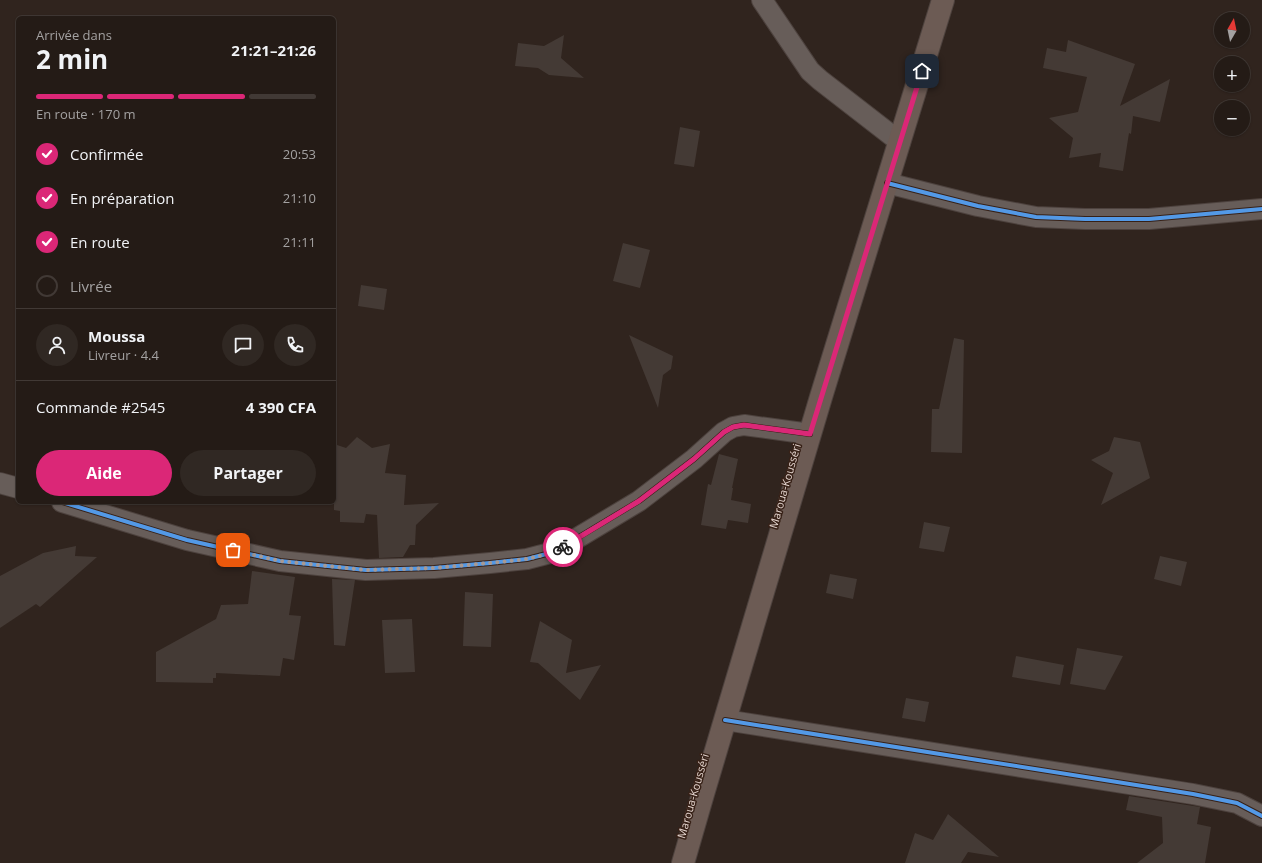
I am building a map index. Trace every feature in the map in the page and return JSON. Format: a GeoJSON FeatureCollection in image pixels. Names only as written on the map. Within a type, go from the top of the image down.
{"type":"FeatureCollection","features":[{"type":"Feature","properties":{"kind":"highway","name":"Maroua-Kousséri"},"geometry":{"type":"LineString","coordinates":[[683,863],[810,434],[943,0]]}},
{"type":"Feature","properties":{"kind":"street"},"geometry":{"type":"LineString","coordinates":[[762,0],[810,71],[900,142]]}},
{"type":"Feature","properties":{"kind":"street"},"geometry":{"type":"LineString","coordinates":[[887,183],[978,206],[1036,217],[1149,219],[1262,209]]}},
{"type":"Feature","properties":{"kind":"street"},"geometry":{"type":"LineString","coordinates":[[69,504],[187,540],[280,561],[366,570],[448,567],[527,559],[554,552],[639,501],[694,459],[724,432],[733,427],[744,425],[810,434]]}},
{"type":"Feature","properties":{"kind":"street"},"geometry":{"type":"LineString","coordinates":[[0,482],[16,487]]}},
{"type":"Feature","properties":{"kind":"street"},"geometry":{"type":"LineString","coordinates":[[725,720],[1193,794],[1237,803],[1262,816]]}},
{"type":"Feature","properties":{"kind":"building"},"geometry":{"type":"Polygon","coordinates":[[[564,35],[561,58],[584,78],[549,75],[538,68],[515,66],[518,43],[544,46],[564,35]]]}},
{"type":"Feature","properties":{"kind":"building"},"geometry":{"type":"Polygon","coordinates":[[[1068,40],[1135,64],[1120,106],[1170,79],[1160,122],[1133,116],[1131,134],[1129,133],[1123,171],[1099,167],[1101,153],[1069,158],[1073,138],[1049,118],[1078,112],[1087,77],[1043,68],[1047,48],[1066,52],[1068,40]]]}},
{"type":"Feature","properties":{"kind":"building"},"geometry":{"type":"Polygon","coordinates":[[[680,127],[700,131],[694,167],[674,164],[680,127]]]}},
{"type":"Feature","properties":{"kind":"building"},"geometry":{"type":"Polygon","coordinates":[[[623,243],[650,250],[640,288],[613,281],[623,243]]]}},
{"type":"Feature","properties":{"kind":"building"},"geometry":{"type":"Polygon","coordinates":[[[361,285],[387,289],[384,310],[358,306],[361,285]]]}},
{"type":"Feature","properties":{"kind":"building"},"geometry":{"type":"Polygon","coordinates":[[[629,335],[673,356],[671,369],[663,375],[658,408],[629,335]]]}},
{"type":"Feature","properties":{"kind":"building"},"geometry":{"type":"Polygon","coordinates":[[[954,338],[964,340],[962,453],[931,452],[932,409],[939,409],[954,338]]]}},
{"type":"Feature","properties":{"kind":"building"},"geometry":{"type":"Polygon","coordinates":[[[357,437],[372,448],[390,444],[385,473],[406,475],[404,505],[439,503],[416,525],[415,545],[410,545],[403,557],[379,558],[377,515],[366,514],[364,523],[340,522],[340,511],[334,510],[334,504],[336,504],[336,445],[346,448],[357,437]]]}},
{"type":"Feature","properties":{"kind":"building"},"geometry":{"type":"Polygon","coordinates":[[[1114,437],[1140,442],[1150,478],[1101,505],[1113,473],[1091,460],[1109,451],[1114,437]]]}},
{"type":"Feature","properties":{"kind":"building"},"geometry":{"type":"Polygon","coordinates":[[[719,454],[738,459],[731,500],[751,504],[748,523],[728,520],[726,529],[701,525],[708,484],[711,485],[719,454]]]}},
{"type":"Feature","properties":{"kind":"building"},"geometry":{"type":"Polygon","coordinates":[[[924,522],[950,527],[944,552],[919,548],[924,522]]]}},
{"type":"Feature","properties":{"kind":"building"},"geometry":{"type":"Polygon","coordinates":[[[76,546],[75,556],[97,557],[40,607],[36,604],[0,628],[0,576],[43,553],[76,546]]]}},
{"type":"Feature","properties":{"kind":"building"},"geometry":{"type":"Polygon","coordinates":[[[1160,556],[1187,562],[1181,586],[1154,579],[1160,556]]]}},
{"type":"Feature","properties":{"kind":"building"},"geometry":{"type":"Polygon","coordinates":[[[252,571],[295,577],[289,615],[301,616],[294,660],[283,658],[280,676],[216,673],[216,678],[213,678],[213,683],[156,682],[156,652],[216,619],[221,605],[248,604],[252,571]]]}},
{"type":"Feature","properties":{"kind":"building"},"geometry":{"type":"Polygon","coordinates":[[[830,574],[857,579],[853,599],[826,593],[830,574]]]}},
{"type":"Feature","properties":{"kind":"building"},"geometry":{"type":"Polygon","coordinates":[[[332,579],[355,580],[345,646],[334,645],[332,579]]]}},
{"type":"Feature","properties":{"kind":"building"},"geometry":{"type":"Polygon","coordinates":[[[465,592],[493,594],[491,647],[463,646],[465,592]]]}},
{"type":"Feature","properties":{"kind":"building"},"geometry":{"type":"Polygon","coordinates":[[[412,619],[415,672],[385,673],[382,620],[412,619]]]}},
{"type":"Feature","properties":{"kind":"building"},"geometry":{"type":"Polygon","coordinates":[[[540,621],[572,640],[566,673],[601,665],[580,700],[538,663],[530,662],[540,621]]]}},
{"type":"Feature","properties":{"kind":"building"},"geometry":{"type":"Polygon","coordinates":[[[1077,648],[1123,656],[1105,690],[1070,684],[1077,648]]]}},
{"type":"Feature","properties":{"kind":"building"},"geometry":{"type":"Polygon","coordinates":[[[1016,656],[1064,665],[1060,685],[1012,677],[1016,656]]]}},
{"type":"Feature","properties":{"kind":"building"},"geometry":{"type":"Polygon","coordinates":[[[906,698],[929,702],[925,722],[902,718],[906,698]]]}},
{"type":"Feature","properties":{"kind":"building"},"geometry":{"type":"Polygon","coordinates":[[[1129,796],[1200,807],[1197,824],[1211,827],[1205,863],[1137,863],[1163,843],[1162,817],[1126,810],[1129,796]]]}},
{"type":"Feature","properties":{"kind":"building"},"geometry":{"type":"Polygon","coordinates":[[[948,814],[999,857],[968,852],[961,863],[905,863],[915,833],[933,840],[948,814]]]}},
{"type":"Feature","properties":{"kind":"cycle path"},"geometry":{"type":"LineString","coordinates":[[887,183],[978,206],[1036,217],[1149,219],[1262,209]]}},
{"type":"Feature","properties":{"kind":"cycle path"},"geometry":{"type":"LineString","coordinates":[[69,504],[187,540],[280,561],[366,570],[434,568],[490,563],[527,559],[554,552],[639,501],[694,459],[724,432],[733,427],[744,425],[810,434]]}},
{"type":"Feature","properties":{"kind":"cycle path"},"geometry":{"type":"LineString","coordinates":[[725,720],[1193,794],[1237,803],[1262,816]]}},
{"type":"Feature","properties":{"kind":"way so far"},"geometry":{"type":"LineString","coordinates":[[233,550],[280,561],[366,570],[434,568],[527,559],[554,552],[563,547]]}},
{"type":"Feature","properties":{"kind":"route"},"geometry":{"type":"LineString","coordinates":[[563,547],[639,501],[694,459],[724,432],[733,427],[744,425],[810,434],[922,71]]}}]}
